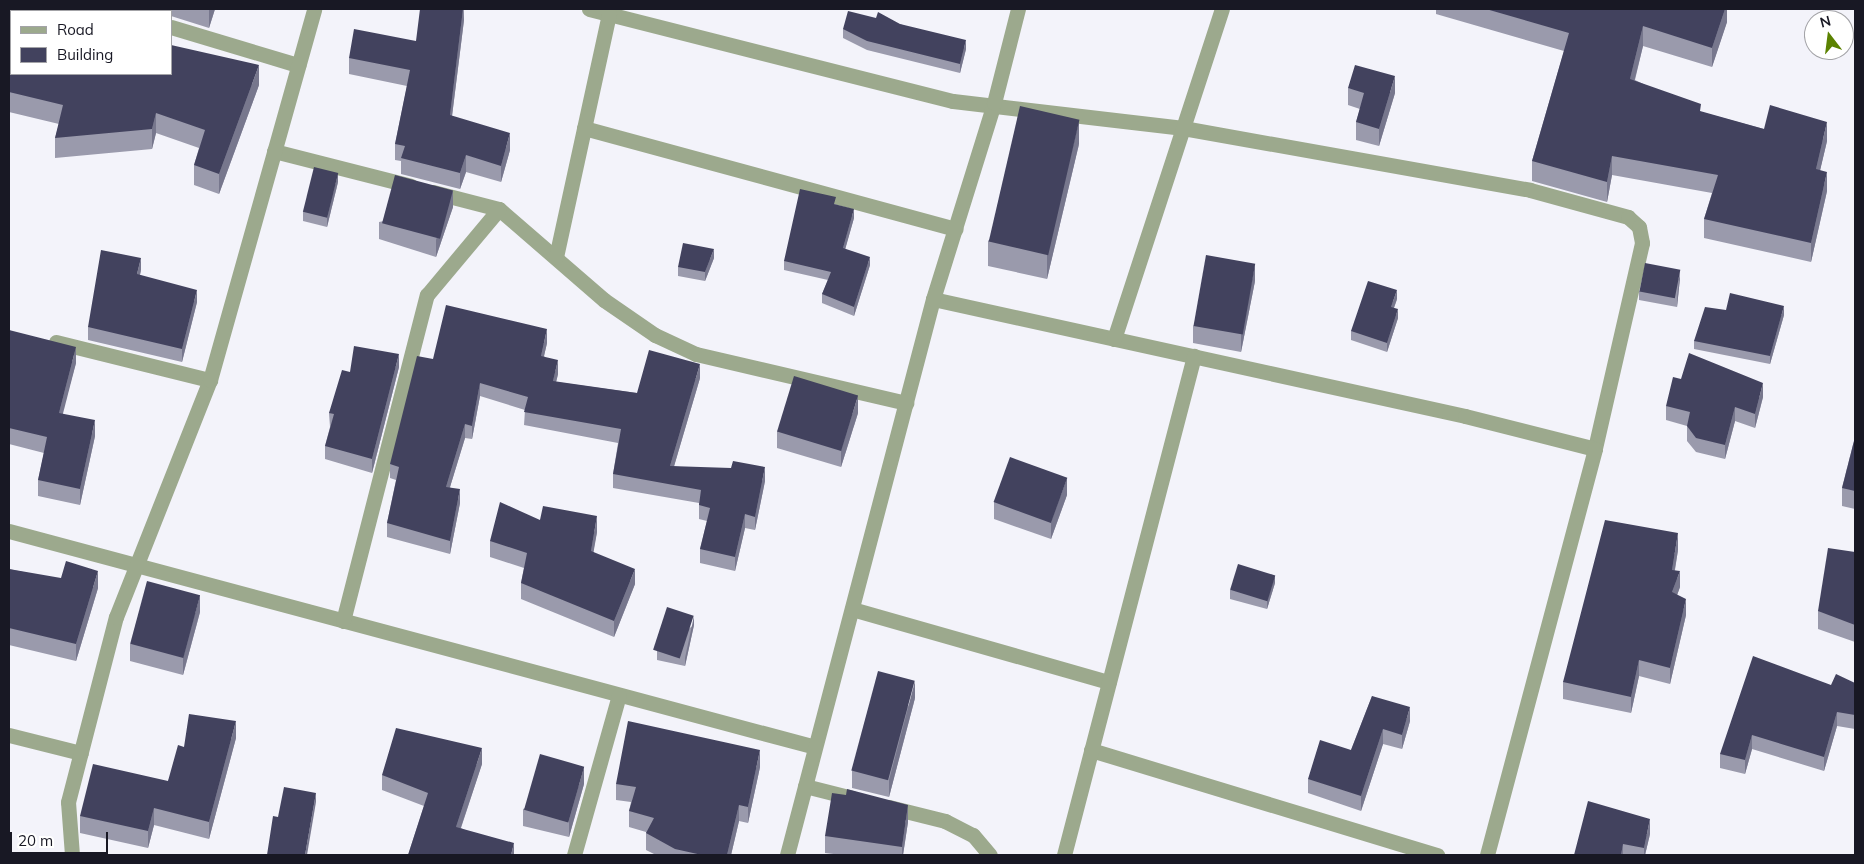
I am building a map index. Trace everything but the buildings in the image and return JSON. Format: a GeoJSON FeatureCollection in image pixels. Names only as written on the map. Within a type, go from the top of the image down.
{"type":"FeatureCollection","features":[{"type":"Feature","properties":{"kind":"street"},"geometry":{"type":"LineString","coordinates":[[72,855],[68,802],[116,617],[135,565],[210,380],[314,9]]}},
{"type":"Feature","properties":{"kind":"street"},"geometry":{"type":"LineString","coordinates":[[589,9],[953,101],[994,103],[1183,128],[1530,190],[1628,216],[1639,227],[1642,244],[1595,449],[1487,855]]}},
{"type":"Feature","properties":{"kind":"street"},"geometry":{"type":"LineString","coordinates":[[787,855],[934,300],[994,103],[1018,9]]}},
{"type":"Feature","properties":{"kind":"street"},"geometry":{"type":"LineString","coordinates":[[1114,339],[1222,9]]}},
{"type":"Feature","properties":{"kind":"street"},"geometry":{"type":"LineString","coordinates":[[556,257],[609,14]]}},
{"type":"Feature","properties":{"kind":"street"},"geometry":{"type":"LineString","coordinates":[[172,27],[298,65]]}},
{"type":"Feature","properties":{"kind":"street"},"geometry":{"type":"LineString","coordinates":[[584,128],[955,229]]}},
{"type":"Feature","properties":{"kind":"street"},"geometry":{"type":"LineString","coordinates":[[274,151],[499,209],[604,300],[656,334],[696,354],[906,403]]}},
{"type":"Feature","properties":{"kind":"street"},"geometry":{"type":"LineString","coordinates":[[343,621],[427,295],[499,209]]}},
{"type":"Feature","properties":{"kind":"street"},"geometry":{"type":"LineString","coordinates":[[934,300],[1194,356],[1595,449]]}},
{"type":"Feature","properties":{"kind":"street"},"geometry":{"type":"LineString","coordinates":[[38,337],[210,380]]}},
{"type":"Feature","properties":{"kind":"street"},"geometry":{"type":"LineString","coordinates":[[1064,855],[1194,356]]}},
{"type":"Feature","properties":{"kind":"street"},"geometry":{"type":"LineString","coordinates":[[9,531],[815,747]]}},
{"type":"Feature","properties":{"kind":"street"},"geometry":{"type":"LineString","coordinates":[[852,609],[1109,682]]}},
{"type":"Feature","properties":{"kind":"street"},"geometry":{"type":"LineString","coordinates":[[574,855],[619,695]]}},
{"type":"Feature","properties":{"kind":"street"},"geometry":{"type":"LineString","coordinates":[[9,735],[81,753]]}},
{"type":"Feature","properties":{"kind":"street"},"geometry":{"type":"LineString","coordinates":[[1091,750],[1437,855]]}},
{"type":"Feature","properties":{"kind":"street"},"geometry":{"type":"LineString","coordinates":[[805,786],[945,821],[973,835],[990,855]]}}]}
